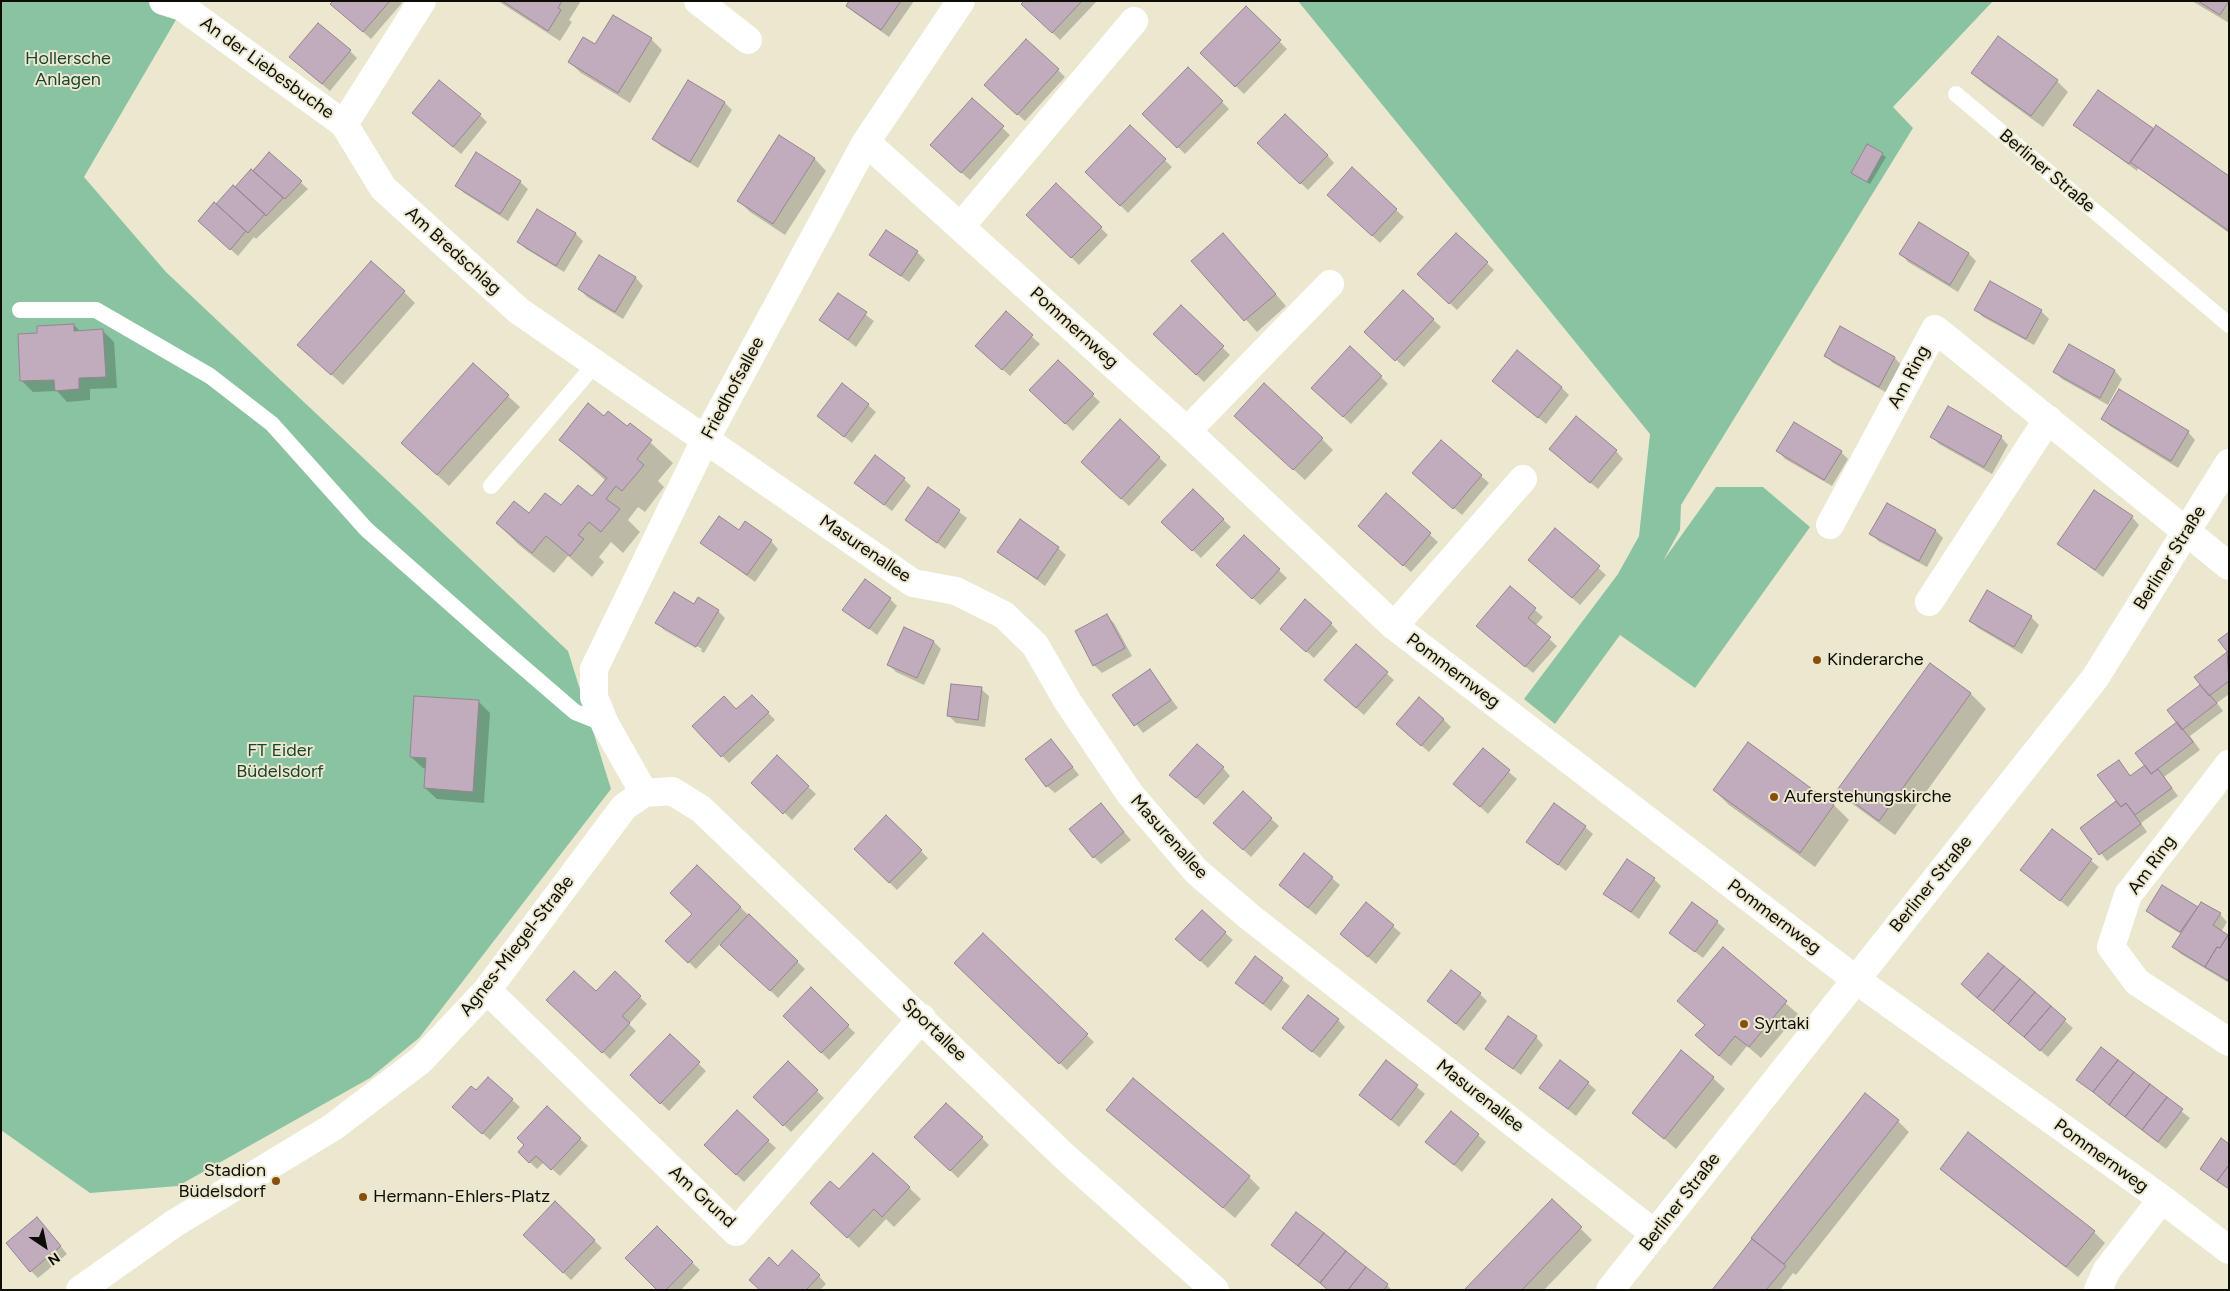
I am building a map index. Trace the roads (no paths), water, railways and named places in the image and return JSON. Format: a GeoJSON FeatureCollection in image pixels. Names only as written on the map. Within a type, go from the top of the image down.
{"type":"FeatureCollection","features":[{"type":"Feature","properties":{"kind":"street","name":"An der Liebesbuche"},"geometry":{"type":"LineString","coordinates":[[163,1],[182,8],[344,124]]}},
{"type":"Feature","properties":{"kind":"street"},"geometry":{"type":"LineString","coordinates":[[344,124],[422,1]]}},
{"type":"Feature","properties":{"kind":"street"},"geometry":{"type":"LineString","coordinates":[[698,1],[748,40]]}},
{"type":"Feature","properties":{"kind":"street","name":"Friedhofsallee"},"geometry":{"type":"LineString","coordinates":[[644,793],[605,724],[594,697],[594,669],[705,440],[866,142],[961,1]]}},
{"type":"Feature","properties":{"kind":"street"},"geometry":{"type":"LineString","coordinates":[[961,226],[1134,21]]}},
{"type":"Feature","properties":{"kind":"street","name":"Am Bredschlag"},"geometry":{"type":"LineString","coordinates":[[344,124],[383,188],[519,311],[705,440]]}},
{"type":"Feature","properties":{"kind":"street","name":"Pommernweg"},"geometry":{"type":"LineString","coordinates":[[866,142],[1187,431],[1394,626],[1855,979],[2162,1199],[2229,1250]]}},
{"type":"Feature","properties":{"kind":"street"},"geometry":{"type":"LineString","coordinates":[[1187,431],[1330,284]]}},
{"type":"Feature","properties":{"kind":"street","name":"Am Ring"},"geometry":{"type":"LineString","coordinates":[[1830,525],[1935,329],[2229,566]]}},
{"type":"Feature","properties":{"kind":"street"},"geometry":{"type":"LineString","coordinates":[[1929,602],[2048,419]]}},
{"type":"Feature","properties":{"kind":"street","name":"Masurenallee"},"geometry":{"type":"LineString","coordinates":[[705,440],[913,583],[956,591],[1004,615],[1035,645],[1068,702],[1130,794],[1196,871],[1251,918],[1655,1234]]}},
{"type":"Feature","properties":{"kind":"street","name":"Berliner Straße"},"geometry":{"type":"LineString","coordinates":[[1610,1290],[2094,678],[2229,462]]}},
{"type":"Feature","properties":{"kind":"street","name":"Pommernweg"},"geometry":{"type":"LineString","coordinates":[[1394,626],[1522,479]]}},
{"type":"Feature","properties":{"kind":"street","name":"Am Ring"},"geometry":{"type":"LineString","coordinates":[[2229,764],[2128,895],[2111,947],[2136,982],[2229,1042]]}},
{"type":"Feature","properties":{"kind":"street","name":"Sportallee"},"geometry":{"type":"LineString","coordinates":[[644,793],[672,791],[701,809],[922,1018],[1065,1157],[1215,1290]]}},
{"type":"Feature","properties":{"kind":"street","name":"Agnes-Miegel-Straße"},"geometry":{"type":"LineString","coordinates":[[80,1290],[176,1223],[333,1127],[421,1060],[487,990],[624,807],[644,793]]}},
{"type":"Feature","properties":{"kind":"street","name":"Am Grund"},"geometry":{"type":"LineString","coordinates":[[487,990],[736,1232],[922,1018]]}},
{"type":"Feature","properties":{"kind":"street","name":"Pommernweg"},"geometry":{"type":"LineString","coordinates":[[2098,1290],[2107,1270],[2162,1199]]}},
{"type":"Feature","properties":{"kind":"lane","name":"Berliner Straße"},"geometry":{"type":"LineString","coordinates":[[1956,94],[2229,326]]}},
{"type":"Feature","properties":{"kind":"lane"},"geometry":{"type":"LineString","coordinates":[[20,310],[96,310],[210,376],[272,424],[366,529],[495,643],[575,712],[605,724]]}},
{"type":"Feature","properties":{"kind":"lane"},"geometry":{"type":"LineString","coordinates":[[491,486],[596,363]]}},
{"type":"Feature","properties":{"kind":"place","name":"Kinderarche"},"geometry":{"type":"Point","coordinates":[1817,660]}},
{"type":"Feature","properties":{"kind":"place","name":"Auferstehungskirche"},"geometry":{"type":"Point","coordinates":[1774,797]}},
{"type":"Feature","properties":{"kind":"place","name":"Syrtaki"},"geometry":{"type":"Point","coordinates":[1744,1024]}},
{"type":"Feature","properties":{"kind":"place","name":"Stadion Büdelsdorf"},"geometry":{"type":"Point","coordinates":[276,1181]}},
{"type":"Feature","properties":{"kind":"place","name":"Hermann-Ehlers-Platz"},"geometry":{"type":"Point","coordinates":[363,1197]}},
{"type":"Feature","properties":{"kind":"park label","name":"Hollersche Anlagen"},"geometry":{"type":"Point","coordinates":[68,69]}},
{"type":"Feature","properties":{"kind":"park label","name":"FT Eider Büdelsdorf"},"geometry":{"type":"Point","coordinates":[280,761]}}]}
